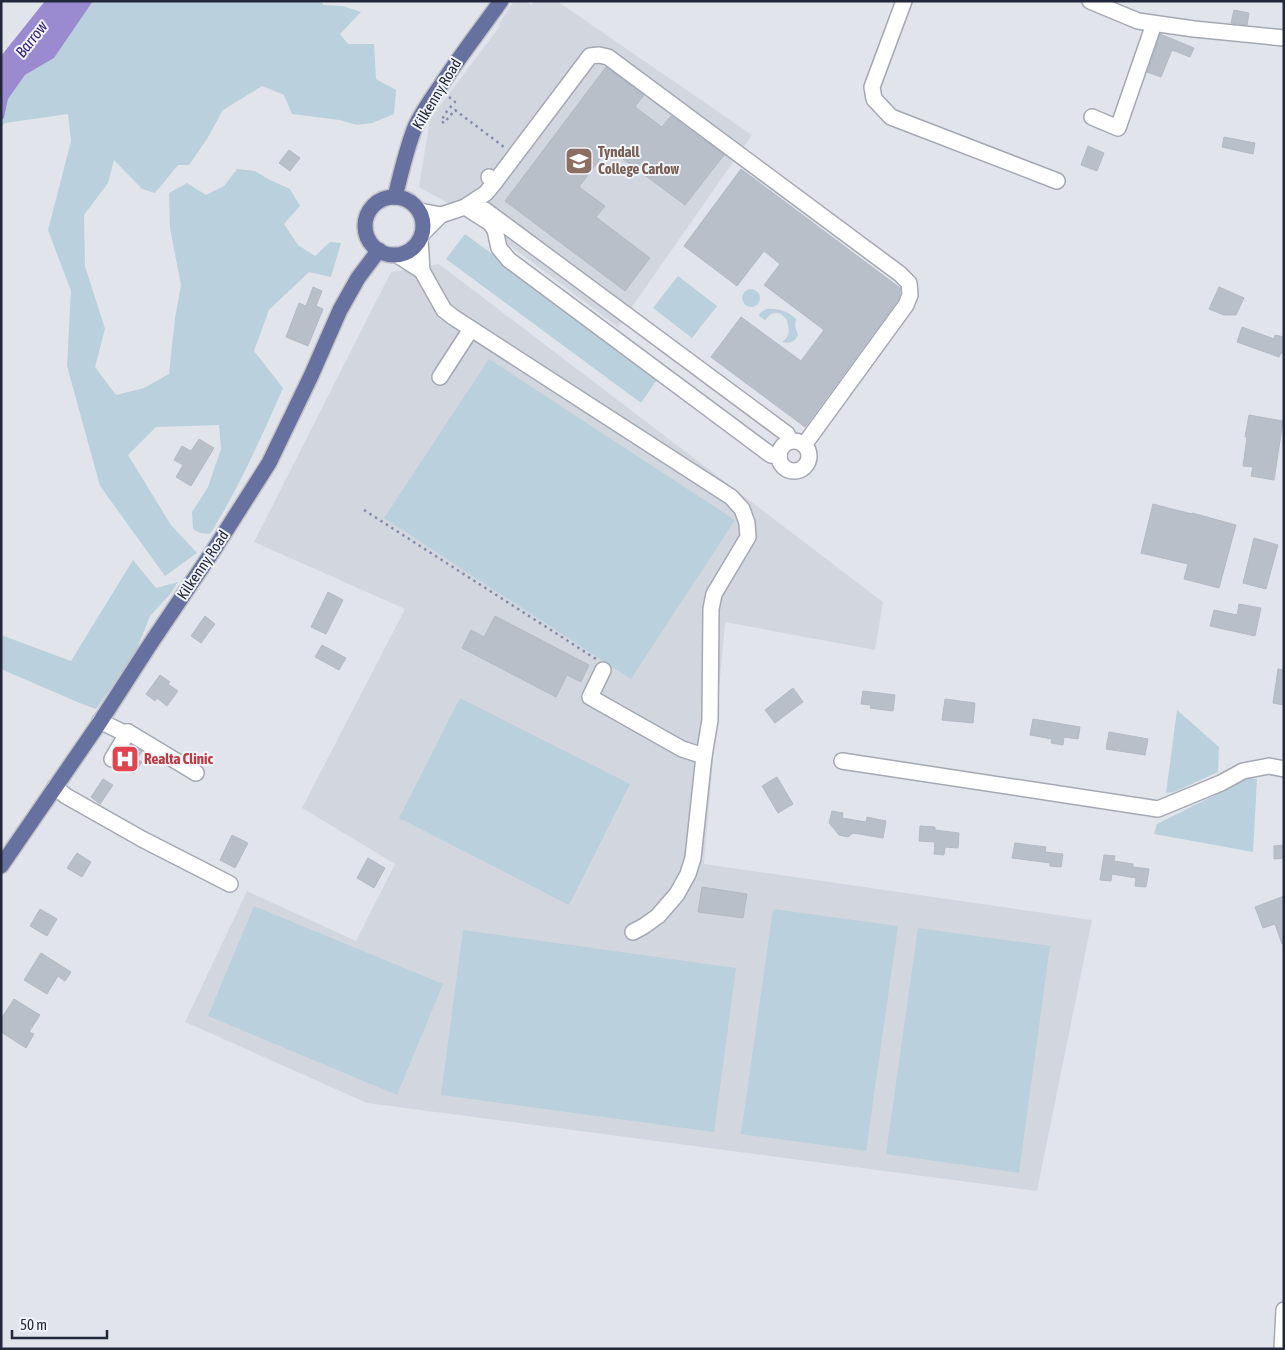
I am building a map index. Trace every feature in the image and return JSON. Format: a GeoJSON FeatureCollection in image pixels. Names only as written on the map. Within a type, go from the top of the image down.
{"type":"FeatureCollection","features":[{"type":"Feature","properties":{"kind":"main road","name":"Kilkenny Road"},"geometry":{"type":"LineString","coordinates":[[395,197],[405,157],[416,126],[456,61],[501,1]]}},
{"type":"Feature","properties":{"kind":"main road"},"geometry":{"type":"LineString","coordinates":[[395,197],[412,202],[420,211],[423,222],[421,236],[411,249],[403,254],[391,255],[379,250],[371,243],[366,232],[366,221],[367,215],[374,205],[384,199],[395,197]]}},
{"type":"Feature","properties":{"kind":"main road","name":"Kilkenny Road"},"geometry":{"type":"LineString","coordinates":[[1,866],[100,722],[269,464],[340,310],[358,278],[379,250]]}},
{"type":"Feature","properties":{"kind":"street"},"geometry":{"type":"LineString","coordinates":[[904,1],[872,87],[874,100],[892,117],[1057,181]]}},
{"type":"Feature","properties":{"kind":"street"},"geometry":{"type":"LineString","coordinates":[[1090,1],[1138,21],[1284,38]]}},
{"type":"Feature","properties":{"kind":"street"},"geometry":{"type":"LineString","coordinates":[[1092,117],[1118,128],[1154,24]]}},
{"type":"Feature","properties":{"kind":"street"},"geometry":{"type":"LineString","coordinates":[[1194,29],[1205,38],[1280,46],[1284,44]]}},
{"type":"Feature","properties":{"kind":"street"},"geometry":{"type":"LineString","coordinates":[[465,207],[486,193],[492,179],[514,156],[590,56],[599,55],[608,57],[905,279],[909,283],[910,295],[906,305],[797,443],[782,447],[771,459]]}},
{"type":"Feature","properties":{"kind":"street"},"geometry":{"type":"LineString","coordinates":[[465,207],[490,223],[495,230],[499,248],[509,260],[771,459],[792,470],[805,469],[808,453],[787,434],[480,206],[465,207],[441,215],[421,236],[422,271],[444,310],[731,497],[742,509],[747,523],[748,537],[714,594],[712,601],[710,720],[704,756],[693,858],[688,874],[677,894],[658,916],[633,932]]}},
{"type":"Feature","properties":{"kind":"street"},"geometry":{"type":"LineString","coordinates":[[420,211],[441,215]]}},
{"type":"Feature","properties":{"kind":"street"},"geometry":{"type":"LineString","coordinates":[[397,255],[422,271]]}},
{"type":"Feature","properties":{"kind":"street"},"geometry":{"type":"LineString","coordinates":[[440,377],[471,329]]}},
{"type":"Feature","properties":{"kind":"street"},"geometry":{"type":"LineString","coordinates":[[603,670],[590,697],[682,748],[704,756]]}},
{"type":"Feature","properties":{"kind":"street"},"geometry":{"type":"LineString","coordinates":[[100,722],[122,732],[128,732],[196,773]]}},
{"type":"Feature","properties":{"kind":"street"},"geometry":{"type":"LineString","coordinates":[[112,759],[128,732]]}},
{"type":"Feature","properties":{"kind":"street"},"geometry":{"type":"LineString","coordinates":[[842,761],[1158,809],[1221,783],[1243,771],[1269,766],[1284,769]]}},
{"type":"Feature","properties":{"kind":"street"},"geometry":{"type":"LineString","coordinates":[[53,790],[88,819]]}},
{"type":"Feature","properties":{"kind":"street"},"geometry":{"type":"LineString","coordinates":[[53,790],[142,839],[230,884]]}},
{"type":"Feature","properties":{"kind":"street"},"geometry":{"type":"LineString","coordinates":[[1282,1349],[1284,1310]]}},
{"type":"Feature","properties":{"kind":"path"},"geometry":{"type":"LineString","coordinates":[[438,89],[455,102],[441,121],[444,123],[455,110],[514,156]]}},
{"type":"Feature","properties":{"kind":"path"},"geometry":{"type":"LineString","coordinates":[[364,510],[600,661],[603,670]]}},
{"type":"Feature","properties":{"kind":"shaded area"},"geometry":{"type":"Polygon","coordinates":[[[93,1],[322,1],[323,5],[343,6],[361,12],[340,34],[348,44],[374,44],[376,79],[396,90],[394,114],[372,123],[357,125],[339,120],[292,114],[284,95],[262,86],[223,110],[207,139],[189,165],[178,165],[155,193],[142,189],[114,160],[108,183],[84,215],[85,266],[105,329],[95,367],[116,395],[144,388],[169,374],[175,318],[181,285],[170,228],[169,193],[187,183],[206,195],[224,186],[237,169],[255,171],[290,189],[300,206],[284,224],[298,245],[315,256],[330,242],[341,243],[331,277],[309,272],[269,310],[254,351],[283,388],[240,481],[210,534],[200,533],[193,529],[192,512],[208,487],[221,449],[219,425],[156,427],[128,455],[171,525],[197,553],[165,576],[100,486],[67,366],[71,291],[48,230],[71,141],[68,114],[5,123],[1,128],[1,121],[4,118],[8,99],[25,75],[54,58],[93,1]]]}},
{"type":"Feature","properties":{"kind":"shaded area","name":"Tyndall College Carlow"},"geometry":{"type":"Polygon","coordinates":[[[514,1],[526,1],[531,5],[535,1],[557,1],[752,135],[618,327],[468,214],[419,187],[430,119],[500,26],[499,23],[514,1]]]}},
{"type":"Feature","properties":{"kind":"shaded area"},"geometry":{"type":"Polygon","coordinates":[[[465,234],[659,377],[641,403],[446,259],[465,234]]]}},
{"type":"Feature","properties":{"kind":"shaded area"},"geometry":{"type":"Polygon","coordinates":[[[439,264],[883,602],[875,650],[725,622],[704,864],[1092,920],[1037,1191],[367,1103],[185,1022],[247,891],[356,941],[395,864],[302,808],[405,609],[254,542],[391,272],[439,264]]]}},
{"type":"Feature","properties":{"kind":"shaded area"},"geometry":{"type":"Polygon","coordinates":[[[678,276],[717,306],[692,338],[653,308],[678,276]]]}},
{"type":"Feature","properties":{"kind":"shaded area"},"geometry":{"type":"Polygon","coordinates":[[[747,289],[755,289],[760,294],[758,305],[747,307],[742,302],[742,294],[747,289]]]}},
{"type":"Feature","properties":{"kind":"shaded area"},"geometry":{"type":"Polygon","coordinates":[[[766,309],[782,311],[796,319],[795,326],[798,335],[793,341],[789,343],[782,342],[789,332],[787,320],[779,313],[773,313],[765,320],[759,316],[766,309]]]}},
{"type":"Feature","properties":{"kind":"shaded area"},"geometry":{"type":"Polygon","coordinates":[[[489,359],[735,520],[631,679],[384,518],[489,359]]]}},
{"type":"Feature","properties":{"kind":"shaded area"},"geometry":{"type":"Polygon","coordinates":[[[133,560],[156,588],[178,582],[171,593],[150,616],[134,656],[96,709],[1,669],[1,635],[71,661],[133,560]]]}},
{"type":"Feature","properties":{"kind":"shaded area"},"geometry":{"type":"Polygon","coordinates":[[[460,698],[630,784],[569,905],[399,818],[460,698]]]}},
{"type":"Feature","properties":{"kind":"shaded area"},"geometry":{"type":"Polygon","coordinates":[[[1177,710],[1219,747],[1218,772],[1174,792],[1166,793],[1177,710]]]}},
{"type":"Feature","properties":{"kind":"shaded area"},"geometry":{"type":"Polygon","coordinates":[[[1249,778],[1257,779],[1253,852],[1154,834],[1157,824],[1249,778]]]}},
{"type":"Feature","properties":{"kind":"shaded area"},"geometry":{"type":"Polygon","coordinates":[[[254,906],[443,984],[397,1095],[208,1016],[254,906]]]}},
{"type":"Feature","properties":{"kind":"shaded area"},"geometry":{"type":"Polygon","coordinates":[[[773,909],[898,926],[866,1151],[741,1134],[773,909]]]}},
{"type":"Feature","properties":{"kind":"shaded area"},"geometry":{"type":"Polygon","coordinates":[[[918,928],[1050,946],[1019,1173],[886,1154],[918,928]]]}},
{"type":"Feature","properties":{"kind":"shaded area"},"geometry":{"type":"Polygon","coordinates":[[[463,930],[736,968],[714,1132],[441,1095],[463,930]]]}},
{"type":"Feature","properties":{"kind":"water","name":"Barrow"},"geometry":{"type":"Polygon","coordinates":[[[45,1],[93,1],[54,58],[25,75],[8,99],[4,118],[1,121],[1,56],[45,1]]]}},
{"type":"Feature","properties":{"kind":"building"},"geometry":{"type":"Polygon","coordinates":[[[1234,10],[1249,13],[1247,25],[1231,23],[1234,10]]]}},
{"type":"Feature","properties":{"kind":"building"},"geometry":{"type":"Polygon","coordinates":[[[1160,34],[1194,48],[1190,57],[1172,50],[1161,77],[1147,72],[1160,34]]]}},
{"type":"Feature","properties":{"kind":"building","name":"Tyndall College Carlow"},"geometry":{"type":"Polygon","coordinates":[[[606,67],[644,95],[635,107],[662,127],[671,116],[724,155],[685,205],[608,148],[579,187],[605,206],[596,217],[650,258],[625,291],[505,201],[606,67]]]}},
{"type":"Feature","properties":{"kind":"building"},"geometry":{"type":"Polygon","coordinates":[[[1224,137],[1255,143],[1253,154],[1222,147],[1224,137]]]}},
{"type":"Feature","properties":{"kind":"building"},"geometry":{"type":"Polygon","coordinates":[[[1088,146],[1104,153],[1097,171],[1081,165],[1088,146]]]}},
{"type":"Feature","properties":{"kind":"building"},"geometry":{"type":"Polygon","coordinates":[[[289,150],[300,158],[290,171],[279,163],[289,150]]]}},
{"type":"Feature","properties":{"kind":"building"},"geometry":{"type":"Polygon","coordinates":[[[741,169],[900,288],[898,300],[805,427],[711,357],[741,317],[801,361],[824,330],[764,285],[780,264],[764,251],[737,286],[684,246],[741,169]]]}},
{"type":"Feature","properties":{"kind":"building"},"geometry":{"type":"Polygon","coordinates":[[[313,287],[322,291],[316,306],[323,309],[308,346],[286,337],[299,303],[306,306],[313,287]]]}},
{"type":"Feature","properties":{"kind":"building"},"geometry":{"type":"Polygon","coordinates":[[[1219,287],[1244,298],[1236,315],[1224,315],[1209,309],[1219,287]]]}},
{"type":"Feature","properties":{"kind":"building"},"geometry":{"type":"Polygon","coordinates":[[[1242,327],[1274,339],[1275,335],[1284,337],[1284,354],[1281,353],[1279,357],[1237,342],[1242,327]]]}},
{"type":"Feature","properties":{"kind":"building"},"geometry":{"type":"Polygon","coordinates":[[[1249,415],[1283,421],[1274,480],[1251,476],[1253,467],[1243,466],[1249,415]]]}},
{"type":"Feature","properties":{"kind":"building"},"geometry":{"type":"Polygon","coordinates":[[[199,439],[214,448],[191,486],[176,477],[183,465],[174,460],[182,446],[191,451],[199,439]]]}},
{"type":"Feature","properties":{"kind":"building"},"geometry":{"type":"Polygon","coordinates":[[[1153,504],[1236,525],[1219,588],[1184,579],[1188,564],[1141,553],[1153,504]]]}},
{"type":"Feature","properties":{"kind":"building"},"geometry":{"type":"Polygon","coordinates":[[[1254,538],[1278,545],[1266,589],[1243,583],[1254,538]]]}},
{"type":"Feature","properties":{"kind":"building"},"geometry":{"type":"Polygon","coordinates":[[[328,592],[343,600],[326,634],[311,627],[328,592]]]}},
{"type":"Feature","properties":{"kind":"building"},"geometry":{"type":"Polygon","coordinates":[[[1239,604],[1261,608],[1255,636],[1210,626],[1214,610],[1237,615],[1239,604]]]}},
{"type":"Feature","properties":{"kind":"building"},"geometry":{"type":"Polygon","coordinates":[[[205,616],[215,624],[201,643],[191,636],[205,616]]]}},
{"type":"Feature","properties":{"kind":"building"},"geometry":{"type":"Polygon","coordinates":[[[495,616],[589,665],[581,682],[567,675],[556,697],[462,648],[471,630],[484,637],[495,616]]]}},
{"type":"Feature","properties":{"kind":"building"},"geometry":{"type":"Polygon","coordinates":[[[322,645],[346,658],[339,670],[315,657],[322,645]]]}},
{"type":"Feature","properties":{"kind":"building"},"geometry":{"type":"Polygon","coordinates":[[[1278,669],[1284,670],[1284,705],[1273,703],[1278,669]]]}},
{"type":"Feature","properties":{"kind":"building"},"geometry":{"type":"Polygon","coordinates":[[[160,675],[178,691],[167,706],[157,698],[155,701],[146,694],[160,675]]]}},
{"type":"Feature","properties":{"kind":"building"},"geometry":{"type":"Polygon","coordinates":[[[793,688],[803,702],[775,723],[765,710],[793,688]]]}},
{"type":"Feature","properties":{"kind":"building"},"geometry":{"type":"Polygon","coordinates":[[[863,691],[895,695],[893,711],[870,708],[871,705],[861,704],[863,691]]]}},
{"type":"Feature","properties":{"kind":"building"},"geometry":{"type":"Polygon","coordinates":[[[945,699],[975,703],[973,723],[942,720],[945,699]]]}},
{"type":"Feature","properties":{"kind":"building"},"geometry":{"type":"Polygon","coordinates":[[[1033,719],[1080,727],[1078,739],[1064,737],[1063,745],[1051,743],[1052,739],[1030,735],[1033,719]]]}},
{"type":"Feature","properties":{"kind":"building"},"geometry":{"type":"Polygon","coordinates":[[[1109,732],[1148,739],[1145,755],[1106,749],[1109,732]]]}},
{"type":"Feature","properties":{"kind":"building"},"geometry":{"type":"Polygon","coordinates":[[[131,745],[142,751],[137,759],[142,762],[134,773],[120,764],[131,745]]]}},
{"type":"Feature","properties":{"kind":"building"},"geometry":{"type":"Polygon","coordinates":[[[777,777],[793,804],[778,813],[762,786],[777,777]]]}},
{"type":"Feature","properties":{"kind":"building"},"geometry":{"type":"Polygon","coordinates":[[[103,779],[113,785],[100,804],[91,797],[103,779]]]}},
{"type":"Feature","properties":{"kind":"building"},"geometry":{"type":"Polygon","coordinates":[[[832,811],[843,813],[842,818],[866,822],[867,817],[886,821],[883,838],[853,833],[848,837],[839,835],[829,823],[832,811]]]}},
{"type":"Feature","properties":{"kind":"building"},"geometry":{"type":"Polygon","coordinates":[[[920,826],[935,827],[935,830],[959,833],[958,848],[945,847],[944,855],[934,854],[935,842],[919,841],[920,826]]]}},
{"type":"Feature","properties":{"kind":"building"},"geometry":{"type":"Polygon","coordinates":[[[232,835],[248,843],[235,868],[220,860],[232,835]]]}},
{"type":"Feature","properties":{"kind":"building"},"geometry":{"type":"Polygon","coordinates":[[[1015,843],[1046,847],[1045,852],[1063,854],[1061,867],[1050,866],[1050,863],[1012,858],[1015,843]]]}},
{"type":"Feature","properties":{"kind":"building"},"geometry":{"type":"Polygon","coordinates":[[[1284,845],[1284,858],[1274,859],[1274,846],[1284,845]]]}},
{"type":"Feature","properties":{"kind":"building"},"geometry":{"type":"Polygon","coordinates":[[[77,853],[91,862],[82,877],[67,868],[77,853]]]}},
{"type":"Feature","properties":{"kind":"building"},"geometry":{"type":"Polygon","coordinates":[[[1104,855],[1115,856],[1114,861],[1133,864],[1133,867],[1149,869],[1146,887],[1135,886],[1136,878],[1112,874],[1111,881],[1100,880],[1104,855]]]}},
{"type":"Feature","properties":{"kind":"building"},"geometry":{"type":"Polygon","coordinates":[[[368,858],[385,868],[374,888],[357,878],[368,858]]]}},
{"type":"Feature","properties":{"kind":"building"},"geometry":{"type":"Polygon","coordinates":[[[702,887],[747,894],[743,918],[698,912],[702,887]]]}},
{"type":"Feature","properties":{"kind":"building"},"geometry":{"type":"Polygon","coordinates":[[[1284,896],[1284,943],[1282,944],[1275,924],[1263,928],[1255,907],[1284,896]]]}},
{"type":"Feature","properties":{"kind":"building"},"geometry":{"type":"Polygon","coordinates":[[[40,909],[57,919],[47,936],[30,926],[40,909]]]}},
{"type":"Feature","properties":{"kind":"building"},"geometry":{"type":"Polygon","coordinates":[[[41,953],[71,972],[65,981],[58,976],[47,994],[24,980],[41,953]]]}},
{"type":"Feature","properties":{"kind":"building"},"geometry":{"type":"Polygon","coordinates":[[[14,999],[40,1015],[29,1032],[34,1034],[26,1048],[1,1032],[1,1019],[14,999]]]}},
{"type":"Feature","properties":{"kind":"place","name":"Tyndall College Carlow"},"geometry":{"type":"Point","coordinates":[579,161]}},
{"type":"Feature","properties":{"kind":"place","name":"Realta Clinic"},"geometry":{"type":"Point","coordinates":[125,759]}}]}
